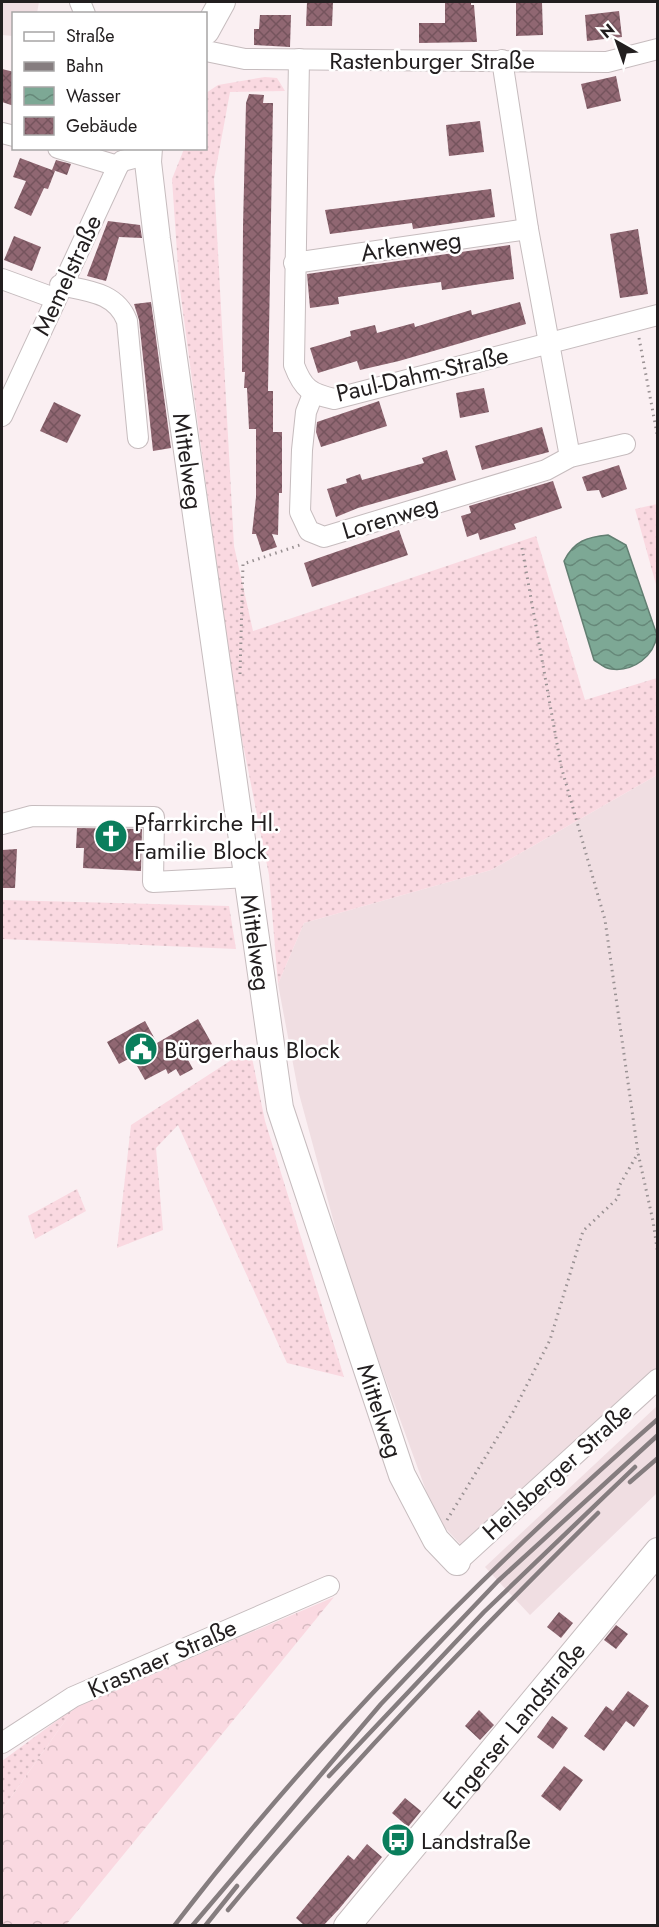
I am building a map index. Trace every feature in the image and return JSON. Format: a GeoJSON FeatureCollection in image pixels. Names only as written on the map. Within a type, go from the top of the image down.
{"type":"FeatureCollection","features":[{"type":"Feature","properties":{"kind":"main road"},"geometry":{"type":"LineString","coordinates":[[207,29],[222,2]]}},
{"type":"Feature","properties":{"kind":"main road","name":"Mittelweg"},"geometry":{"type":"LineString","coordinates":[[149,151],[157,239],[280,1108],[402,1475],[436,1540],[458,1562]]}},
{"type":"Feature","properties":{"kind":"main road","name":"Engerser Landstraße"},"geometry":{"type":"LineString","coordinates":[[347,1926],[657,1551]]}},
{"type":"Feature","properties":{"kind":"street","name":"Rastenburger Straße"},"geometry":{"type":"LineString","coordinates":[[207,51],[245,58],[607,62],[657,49]]}},
{"type":"Feature","properties":{"kind":"street","name":"Paul-Dahm-Straße"},"geometry":{"type":"LineString","coordinates":[[299,59],[294,366],[299,378],[313,394],[334,399],[657,315]]}},
{"type":"Feature","properties":{"kind":"street"},"geometry":{"type":"LineString","coordinates":[[501,60],[528,229],[570,457]]}},
{"type":"Feature","properties":{"kind":"street"},"geometry":{"type":"LineString","coordinates":[[70,150],[120,158],[149,151]]}},
{"type":"Feature","properties":{"kind":"street","name":"Memelstraße"},"geometry":{"type":"LineString","coordinates":[[2,416],[120,158]]}},
{"type":"Feature","properties":{"kind":"street","name":"Arkenweg"},"geometry":{"type":"LineString","coordinates":[[294,262],[528,229]]}},
{"type":"Feature","properties":{"kind":"street"},"geometry":{"type":"LineString","coordinates":[[2,279],[57,292],[103,295],[123,311],[127,321],[138,438]]}},
{"type":"Feature","properties":{"kind":"street","name":"Lorenweg"},"geometry":{"type":"LineString","coordinates":[[313,394],[306,412],[300,512],[309,531],[324,537],[546,470],[570,457],[625,444]]}},
{"type":"Feature","properties":{"kind":"street"},"geometry":{"type":"LineString","coordinates":[[2,824],[32,816],[154,818],[153,882],[249,877]]}},
{"type":"Feature","properties":{"kind":"street","name":"Heilsberger Straße"},"geometry":{"type":"LineString","coordinates":[[458,1562],[657,1379]]}},
{"type":"Feature","properties":{"kind":"street","name":"Krasnaer Straße"},"geometry":{"type":"LineString","coordinates":[[2,1743],[73,1697],[330,1586]]}},
{"type":"Feature","properties":{"kind":"path"},"geometry":{"type":"LineString","coordinates":[[636,321],[657,439]]}},
{"type":"Feature","properties":{"kind":"path"},"geometry":{"type":"LineString","coordinates":[[240,678],[243,564],[324,537]]}},
{"type":"Feature","properties":{"kind":"path"},"geometry":{"type":"LineString","coordinates":[[522,548],[561,765],[605,920],[638,1153],[653,1221],[657,1255]]}},
{"type":"Feature","properties":{"kind":"path"},"geometry":{"type":"LineString","coordinates":[[436,1540],[513,1412],[550,1340],[583,1231],[619,1197],[618,1188],[638,1153]]}},
{"type":"Feature","properties":{"kind":"shaded area"},"geometry":{"type":"Polygon","coordinates":[[[2,2],[39,2],[37,12],[12,12],[12,36],[2,35],[2,2]]]}},
{"type":"Feature","properties":{"kind":"shaded area"},"geometry":{"type":"Polygon","coordinates":[[[657,775],[657,1368],[463,1547],[436,1518],[350,1282],[298,1090],[278,984],[304,923],[491,870],[657,775]]]}},
{"type":"Feature","properties":{"kind":"shaded area"},"geometry":{"type":"Polygon","coordinates":[[[657,1406],[657,1493],[530,1615],[485,1567],[657,1406]]]}},
{"type":"Feature","properties":{"kind":"green space"},"geometry":{"type":"Polygon","coordinates":[[[265,77],[277,78],[285,91],[230,92],[214,179],[234,546],[253,631],[536,536],[585,700],[657,678],[657,775],[491,870],[304,923],[278,984],[269,875],[236,709],[179,282],[172,179],[184,150],[207,150],[207,92],[218,85],[265,77]]]}},
{"type":"Feature","properties":{"kind":"green space"},"geometry":{"type":"Polygon","coordinates":[[[658,504],[657,588],[635,509],[658,504]]]}},
{"type":"Feature","properties":{"kind":"green space"},"geometry":{"type":"Polygon","coordinates":[[[2,900],[229,906],[236,949],[2,939],[2,900]]]}},
{"type":"Feature","properties":{"kind":"green space"},"geometry":{"type":"Polygon","coordinates":[[[250,1048],[265,1121],[344,1377],[287,1363],[178,1125],[156,1148],[163,1230],[117,1248],[131,1125],[250,1048]]]}},
{"type":"Feature","properties":{"kind":"green space"},"geometry":{"type":"Polygon","coordinates":[[[77,1189],[86,1211],[35,1239],[28,1216],[77,1189]]]}},
{"type":"Feature","properties":{"kind":"green space"},"geometry":{"type":"Polygon","coordinates":[[[334,1597],[66,1925],[2,1926],[2,1810],[74,1708],[334,1597]]]}},
{"type":"Feature","properties":{"kind":"green space"},"geometry":{"type":"Polygon","coordinates":[[[74,1708],[2,1810],[2,1761],[74,1708]]]}},
{"type":"Feature","properties":{"kind":"water"},"geometry":{"type":"Polygon","coordinates":[[[608,535],[626,545],[657,635],[652,650],[642,661],[619,669],[607,668],[594,660],[564,561],[572,549],[582,541],[608,535]]]}},
{"type":"Feature","properties":{"kind":"building"},"geometry":{"type":"Polygon","coordinates":[[[307,2],[333,2],[332,26],[306,26],[307,2]]]}},
{"type":"Feature","properties":{"kind":"building"},"geometry":{"type":"Polygon","coordinates":[[[445,2],[471,2],[471,5],[474,5],[477,42],[419,43],[419,23],[445,23],[445,2]]]}},
{"type":"Feature","properties":{"kind":"building"},"geometry":{"type":"Polygon","coordinates":[[[516,2],[542,2],[543,35],[516,36],[516,2]]]}},
{"type":"Feature","properties":{"kind":"building"},"geometry":{"type":"Polygon","coordinates":[[[619,11],[622,37],[587,41],[585,15],[619,11]]]}},
{"type":"Feature","properties":{"kind":"building"},"geometry":{"type":"Polygon","coordinates":[[[260,15],[291,15],[290,47],[254,45],[254,29],[259,29],[260,15]]]}},
{"type":"Feature","properties":{"kind":"building"},"geometry":{"type":"Polygon","coordinates":[[[2,69],[12,72],[12,105],[2,102],[2,69]]]}},
{"type":"Feature","properties":{"kind":"building"},"geometry":{"type":"Polygon","coordinates":[[[616,76],[621,101],[587,109],[581,84],[616,76]]]}},
{"type":"Feature","properties":{"kind":"building"},"geometry":{"type":"Polygon","coordinates":[[[249,94],[264,95],[263,103],[273,103],[268,391],[273,391],[273,432],[282,432],[282,493],[279,493],[278,535],[272,534],[277,547],[262,552],[256,534],[252,534],[256,497],[256,429],[249,429],[247,388],[244,388],[245,372],[242,372],[246,103],[249,94]]]}},
{"type":"Feature","properties":{"kind":"building"},"geometry":{"type":"Polygon","coordinates":[[[480,121],[484,152],[449,156],[446,125],[480,121]]]}},
{"type":"Feature","properties":{"kind":"building"},"geometry":{"type":"Polygon","coordinates":[[[20,158],[52,170],[56,160],[71,164],[67,175],[53,170],[55,171],[48,189],[44,188],[31,216],[14,208],[26,181],[13,177],[20,158]]]}},
{"type":"Feature","properties":{"kind":"building"},"geometry":{"type":"Polygon","coordinates":[[[491,189],[495,217],[413,229],[412,223],[330,234],[325,210],[491,189]]]}},
{"type":"Feature","properties":{"kind":"building"},"geometry":{"type":"Polygon","coordinates":[[[108,221],[140,225],[142,238],[119,237],[106,281],[87,276],[108,221]]]}},
{"type":"Feature","properties":{"kind":"building"},"geometry":{"type":"Polygon","coordinates":[[[638,229],[648,294],[620,298],[610,234],[638,229]]]}},
{"type":"Feature","properties":{"kind":"building"},"geometry":{"type":"Polygon","coordinates":[[[14,236],[41,247],[32,271],[4,260],[14,236]]]}},
{"type":"Feature","properties":{"kind":"building"},"geometry":{"type":"Polygon","coordinates":[[[510,245],[514,279],[442,290],[441,282],[397,288],[338,297],[339,304],[310,308],[307,274],[510,245]]]}},
{"type":"Feature","properties":{"kind":"building"},"geometry":{"type":"Polygon","coordinates":[[[151,302],[171,448],[153,451],[139,320],[134,304],[151,302]]]}},
{"type":"Feature","properties":{"kind":"building"},"geometry":{"type":"Polygon","coordinates":[[[520,302],[526,324],[360,370],[357,361],[318,373],[310,348],[351,336],[350,331],[375,325],[377,333],[414,323],[415,327],[471,310],[472,315],[520,302]]]}},
{"type":"Feature","properties":{"kind":"building"},"geometry":{"type":"Polygon","coordinates":[[[484,388],[489,412],[460,418],[456,393],[484,388]]]}},
{"type":"Feature","properties":{"kind":"building"},"geometry":{"type":"Polygon","coordinates":[[[379,401],[387,426],[321,447],[316,432],[317,422],[379,401]]]}},
{"type":"Feature","properties":{"kind":"building"},"geometry":{"type":"Polygon","coordinates":[[[54,402],[81,415],[67,443],[40,431],[54,402]]]}},
{"type":"Feature","properties":{"kind":"building"},"geometry":{"type":"Polygon","coordinates":[[[542,427],[549,452],[482,470],[475,446],[542,427]]]}},
{"type":"Feature","properties":{"kind":"building"},"geometry":{"type":"Polygon","coordinates":[[[447,450],[456,480],[358,508],[336,517],[327,489],[347,483],[346,479],[360,474],[362,480],[424,463],[422,458],[447,450]]]}},
{"type":"Feature","properties":{"kind":"building"},"geometry":{"type":"Polygon","coordinates":[[[619,465],[627,489],[602,498],[599,490],[587,491],[582,477],[619,465]]]}},
{"type":"Feature","properties":{"kind":"building"},"geometry":{"type":"Polygon","coordinates":[[[553,481],[562,508],[514,524],[516,529],[480,540],[478,533],[467,537],[461,516],[471,513],[469,506],[553,481]]]}},
{"type":"Feature","properties":{"kind":"building"},"geometry":{"type":"Polygon","coordinates":[[[399,530],[408,555],[312,587],[304,563],[399,530]]]}},
{"type":"Feature","properties":{"kind":"building","name":"Pfarrkirche Hl. Familie Block"},"geometry":{"type":"Polygon","coordinates":[[[77,828],[142,829],[141,871],[83,868],[84,848],[76,848],[77,828]]]}},
{"type":"Feature","properties":{"kind":"building"},"geometry":{"type":"Polygon","coordinates":[[[17,849],[15,888],[2,888],[2,850],[17,849]]]}},
{"type":"Feature","properties":{"kind":"building"},"geometry":{"type":"Polygon","coordinates":[[[198,1019],[212,1044],[187,1058],[193,1069],[180,1076],[176,1069],[168,1074],[166,1069],[145,1080],[132,1057],[119,1064],[107,1042],[145,1021],[157,1043],[198,1019]]]}},
{"type":"Feature","properties":{"kind":"building"},"geometry":{"type":"Polygon","coordinates":[[[559,1612],[573,1623],[561,1638],[547,1627],[559,1612]]]}},
{"type":"Feature","properties":{"kind":"building"},"geometry":{"type":"Polygon","coordinates":[[[616,1625],[628,1634],[616,1649],[604,1640],[616,1625]]]}},
{"type":"Feature","properties":{"kind":"building"},"geometry":{"type":"Polygon","coordinates":[[[628,1691],[649,1706],[634,1727],[626,1721],[604,1751],[584,1736],[606,1706],[613,1711],[628,1691]]]}},
{"type":"Feature","properties":{"kind":"building"},"geometry":{"type":"Polygon","coordinates":[[[479,1710],[494,1725],[480,1740],[465,1726],[479,1710]]]}},
{"type":"Feature","properties":{"kind":"building"},"geometry":{"type":"Polygon","coordinates":[[[552,1716],[568,1728],[553,1749],[537,1737],[552,1716]]]}},
{"type":"Feature","properties":{"kind":"building"},"geometry":{"type":"Polygon","coordinates":[[[564,1766],[583,1780],[560,1811],[541,1796],[564,1766]]]}},
{"type":"Feature","properties":{"kind":"building"},"geometry":{"type":"Polygon","coordinates":[[[405,1798],[421,1811],[408,1827],[392,1813],[405,1798]]]}},
{"type":"Feature","properties":{"kind":"building"},"geometry":{"type":"Polygon","coordinates":[[[367,1844],[382,1857],[323,1926],[305,1926],[296,1918],[348,1855],[354,1860],[367,1844]]]}},
{"type":"Feature","properties":{"kind":"railway"},"geometry":{"type":"LineString","coordinates":[[174,1926],[285,1790],[404,1660],[529,1537],[658,1419]]}},
{"type":"Feature","properties":{"kind":"railway"},"geometry":{"type":"LineString","coordinates":[[192,1926],[381,1704],[498,1581],[658,1435]]}},
{"type":"Feature","properties":{"kind":"railway"},"geometry":{"type":"LineString","coordinates":[[630,1482],[658,1458]]}},
{"type":"Feature","properties":{"kind":"railway"},"geometry":{"type":"LineString","coordinates":[[329,1776],[484,1612],[635,1467]]}},
{"type":"Feature","properties":{"kind":"railway"},"geometry":{"type":"LineString","coordinates":[[228,1910],[408,1707],[598,1513]]}},
{"type":"Feature","properties":{"kind":"railway"},"geometry":{"type":"LineString","coordinates":[[205,1926],[237,1886]]}},
{"type":"Feature","properties":{"kind":"place","name":"Pfarrkirche Hl. Familie Block"},"geometry":{"type":"Point","coordinates":[111,836]}},
{"type":"Feature","properties":{"kind":"place","name":"Bürgerhaus Block"},"geometry":{"type":"Point","coordinates":[141,1049]}},
{"type":"Feature","properties":{"kind":"place","name":"Landstraße"},"geometry":{"type":"Point","coordinates":[398,1840]}}]}
